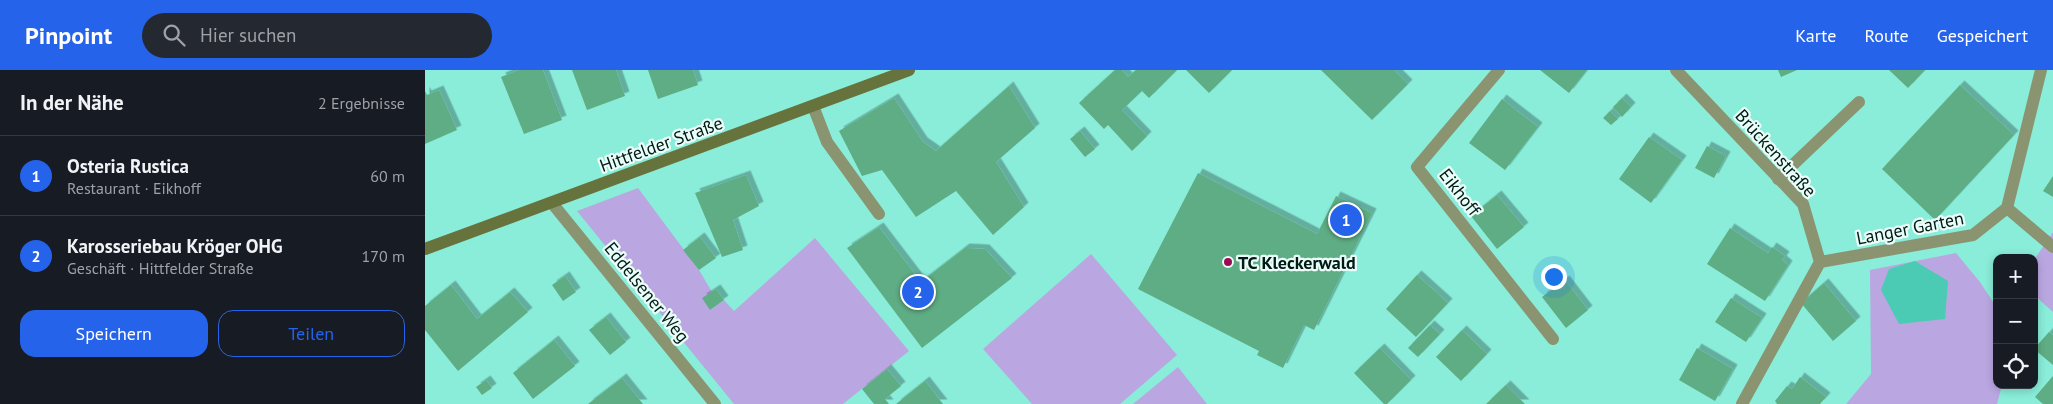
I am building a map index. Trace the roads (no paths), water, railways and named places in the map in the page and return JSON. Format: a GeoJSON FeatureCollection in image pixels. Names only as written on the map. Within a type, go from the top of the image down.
{"type":"FeatureCollection","features":[{"type":"Feature","properties":{"kind":"street","name":"Hittfelder Straße"},"geometry":{"type":"LineString","coordinates":[[425,249],[909,70]]}},
{"type":"Feature","properties":{"kind":"street","name":"Eikhoff"},"geometry":{"type":"LineString","coordinates":[[1499,70],[1417,167],[1553,339]]}},
{"type":"Feature","properties":{"kind":"street","name":"Brückenstraße"},"geometry":{"type":"LineString","coordinates":[[1676,70],[1804,205],[1820,262]]}},
{"type":"Feature","properties":{"kind":"street"},"geometry":{"type":"LineString","coordinates":[[2041,70],[2007,208],[2053,247]]}},
{"type":"Feature","properties":{"kind":"street"},"geometry":{"type":"LineString","coordinates":[[1778,179],[1859,102]]}},
{"type":"Feature","properties":{"kind":"street"},"geometry":{"type":"LineString","coordinates":[[813,106],[827,142],[879,214]]}},
{"type":"Feature","properties":{"kind":"street","name":"Eddelsener Weg"},"geometry":{"type":"LineString","coordinates":[[552,203],[715,404]]}},
{"type":"Feature","properties":{"kind":"street","name":"Langer Garten"},"geometry":{"type":"LineString","coordinates":[[1820,262],[1973,235],[2007,208]]}},
{"type":"Feature","properties":{"kind":"street"},"geometry":{"type":"LineString","coordinates":[[1742,404],[1820,262]]}},
{"type":"Feature","properties":{"kind":"place","name":"Osteria Rustica"},"geometry":{"type":"Point","coordinates":[1346,220]}},
{"type":"Feature","properties":{"kind":"place","name":"TC Kleckerwald"},"geometry":{"type":"Point","coordinates":[1228,262]}},
{"type":"Feature","properties":{"kind":"place","name":"Karosseriebau Kröger OHG"},"geometry":{"type":"Point","coordinates":[918,292]}}]}
